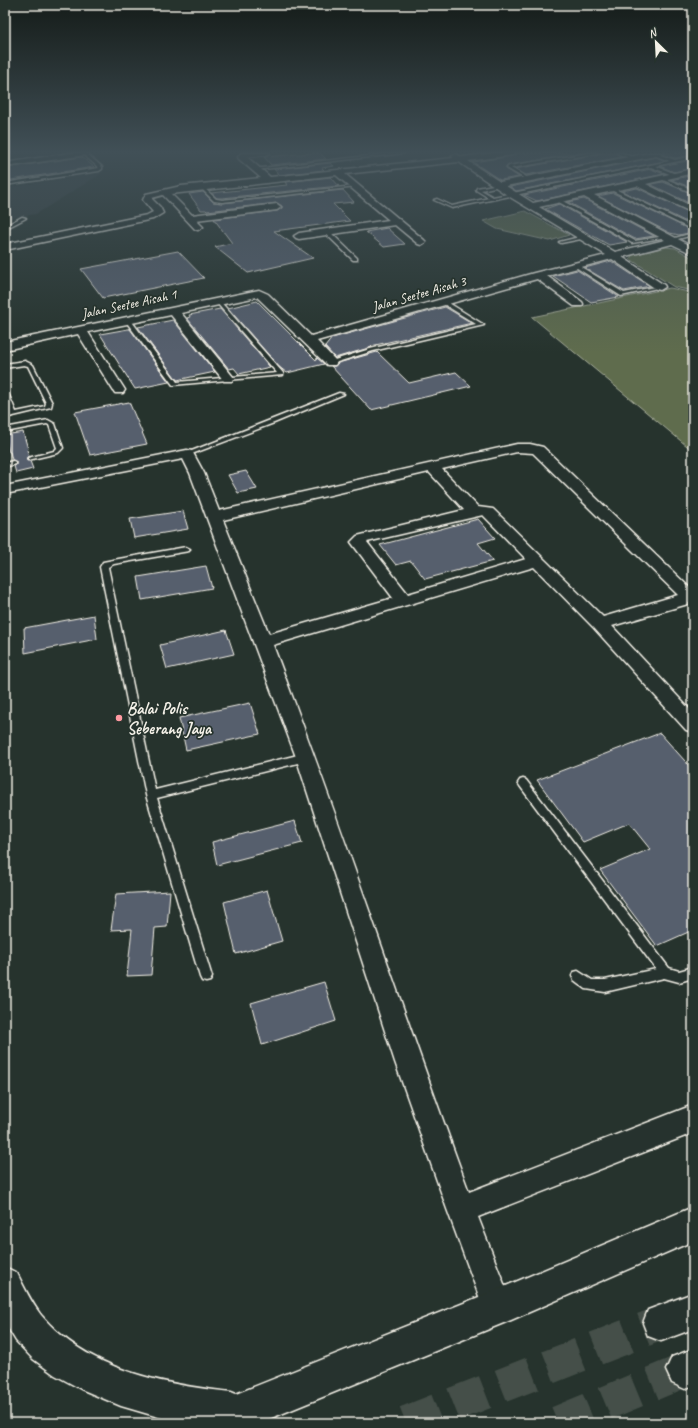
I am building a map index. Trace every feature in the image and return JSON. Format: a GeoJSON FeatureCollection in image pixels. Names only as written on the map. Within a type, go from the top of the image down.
{"type":"FeatureCollection","features":[{"type":"Feature","properties":{"kind":"highway"},"geometry":{"type":"LineString","coordinates":[[5,1285],[14,1304],[30,1329],[49,1347],[69,1362],[119,1386],[152,1397],[204,1409],[224,1417],[498,1307],[693,1224]]}},
{"type":"Feature","properties":{"kind":"highway"},"geometry":{"type":"LineString","coordinates":[[661,1323],[693,1311]]}},
{"type":"Feature","properties":{"kind":"street"},"geometry":{"type":"LineString","coordinates":[[5,246],[133,220]]}},
{"type":"Feature","properties":{"kind":"street"},"geometry":{"type":"LineString","coordinates":[[190,220],[198,228]]}},
{"type":"Feature","properties":{"kind":"street"},"geometry":{"type":"LineString","coordinates":[[394,220],[421,242]]}},
{"type":"Feature","properties":{"kind":"street"},"geometry":{"type":"LineString","coordinates":[[554,220],[613,255],[660,288]]}},
{"type":"Feature","properties":{"kind":"street"},"geometry":{"type":"LineString","coordinates":[[633,220],[689,249]]}},
{"type":"Feature","properties":{"kind":"street"},"geometry":{"type":"LineString","coordinates":[[299,236],[397,222]]}},
{"type":"Feature","properties":{"kind":"street","name":"Jalan Seetee Aisah 3"},"geometry":{"type":"LineString","coordinates":[[308,340],[669,239]]}},
{"type":"Feature","properties":{"kind":"street"},"geometry":{"type":"LineString","coordinates":[[538,275],[578,304]]}},
{"type":"Feature","properties":{"kind":"street","name":"Jalan Seetee Aisah 1"},"geometry":{"type":"LineString","coordinates":[[5,346],[259,293],[264,296],[308,340]]}},
{"type":"Feature","properties":{"kind":"street"},"geometry":{"type":"LineString","coordinates":[[173,310],[228,378]]}},
{"type":"Feature","properties":{"kind":"street"},"geometry":{"type":"LineString","coordinates":[[81,330],[119,390]]}},
{"type":"Feature","properties":{"kind":"street"},"geometry":{"type":"LineString","coordinates":[[308,340],[331,362]]}},
{"type":"Feature","properties":{"kind":"street"},"geometry":{"type":"LineString","coordinates":[[214,517],[517,448],[530,448],[538,450],[686,593],[686,596],[682,600],[600,624]]}},
{"type":"Feature","properties":{"kind":"street"},"geometry":{"type":"LineString","coordinates":[[5,490],[187,454],[197,473],[306,757],[408,1062],[460,1209],[498,1307]]}},
{"type":"Feature","properties":{"kind":"street"},"geometry":{"type":"LineString","coordinates":[[432,467],[474,512]]}},
{"type":"Feature","properties":{"kind":"street"},"geometry":{"type":"LineString","coordinates":[[404,600],[359,542],[362,539],[474,512],[488,512],[600,624],[693,725]]}},
{"type":"Feature","properties":{"kind":"street"},"geometry":{"type":"LineString","coordinates":[[263,642],[537,561]]}},
{"type":"Feature","properties":{"kind":"street"},"geometry":{"type":"LineString","coordinates":[[460,1209],[693,1119]]}},
{"type":"Feature","properties":{"kind":"lane"},"geometry":{"type":"LineString","coordinates":[[5,222],[16,220]]}},
{"type":"Feature","properties":{"kind":"lane"},"geometry":{"type":"LineString","coordinates":[[5,228],[21,220]]}},
{"type":"Feature","properties":{"kind":"lane"},"geometry":{"type":"LineString","coordinates":[[594,220],[634,242],[669,239],[693,234]]}},
{"type":"Feature","properties":{"kind":"lane"},"geometry":{"type":"LineString","coordinates":[[674,220],[693,229]]}},
{"type":"Feature","properties":{"kind":"lane"},"geometry":{"type":"LineString","coordinates":[[327,232],[355,259]]}},
{"type":"Feature","properties":{"kind":"lane"},"geometry":{"type":"LineString","coordinates":[[561,242],[584,237]]}},
{"type":"Feature","properties":{"kind":"lane"},"geometry":{"type":"LineString","coordinates":[[576,265],[623,295],[660,288]]}},
{"type":"Feature","properties":{"kind":"lane"},"geometry":{"type":"LineString","coordinates":[[128,320],[175,384],[281,374],[218,301]]}},
{"type":"Feature","properties":{"kind":"lane"},"geometry":{"type":"LineString","coordinates":[[331,362],[379,348],[481,325],[444,302]]}},
{"type":"Feature","properties":{"kind":"lane"},"geometry":{"type":"LineString","coordinates":[[5,366],[25,363],[30,364],[49,403],[48,407],[5,416]]}},
{"type":"Feature","properties":{"kind":"lane"},"geometry":{"type":"LineString","coordinates":[[5,393],[14,414]]}},
{"type":"Feature","properties":{"kind":"lane"},"geometry":{"type":"LineString","coordinates":[[187,454],[265,425],[341,394]]}},
{"type":"Feature","properties":{"kind":"lane"},"geometry":{"type":"LineString","coordinates":[[5,430],[48,422],[52,424],[60,448],[56,452],[30,459]]}},
{"type":"Feature","properties":{"kind":"lane"},"geometry":{"type":"LineString","coordinates":[[5,465],[13,463]]}},
{"type":"Feature","properties":{"kind":"lane"},"geometry":{"type":"LineString","coordinates":[[186,549],[113,562],[106,564],[104,567],[151,795],[206,977]]}},
{"type":"Feature","properties":{"kind":"lane"},"geometry":{"type":"LineString","coordinates":[[151,795],[306,757]]}},
{"type":"Feature","properties":{"kind":"lane"},"geometry":{"type":"LineString","coordinates":[[523,783],[665,972],[672,977],[681,977],[693,972]]}},
{"type":"Feature","properties":{"kind":"lane"},"geometry":{"type":"LineString","coordinates":[[578,976],[590,985],[605,986],[665,972]]}},
{"type":"Feature","properties":{"kind":"green space"},"geometry":{"type":"Polygon","coordinates":[[[489,220],[541,220],[569,235],[550,241],[497,229],[483,221],[489,220]]]}},
{"type":"Feature","properties":{"kind":"green space"},"geometry":{"type":"Polygon","coordinates":[[[666,247],[675,248],[693,258],[693,291],[674,287],[630,259],[632,255],[666,247]]]}},
{"type":"Feature","properties":{"kind":"green space"},"geometry":{"type":"Polygon","coordinates":[[[670,288],[693,293],[693,451],[532,317],[670,288]]]}},
{"type":"Feature","properties":{"kind":"building"},"geometry":{"type":"Polygon","coordinates":[[[214,220],[349,220],[350,221],[274,231],[313,258],[248,273],[215,247],[232,243],[214,220]]]}},
{"type":"Feature","properties":{"kind":"building"},"geometry":{"type":"Polygon","coordinates":[[[564,220],[587,220],[627,242],[609,245],[564,220]]]}},
{"type":"Feature","properties":{"kind":"building"},"geometry":{"type":"Polygon","coordinates":[[[600,220],[623,220],[654,236],[635,239],[600,220]]]}},
{"type":"Feature","properties":{"kind":"building"},"geometry":{"type":"Polygon","coordinates":[[[644,220],[669,220],[693,231],[679,235],[670,233],[644,220]]]}},
{"type":"Feature","properties":{"kind":"building"},"geometry":{"type":"Polygon","coordinates":[[[682,220],[693,220],[693,225],[682,220]]]}},
{"type":"Feature","properties":{"kind":"building"},"geometry":{"type":"Polygon","coordinates":[[[387,228],[405,244],[384,247],[366,232],[387,228]]]}},
{"type":"Feature","properties":{"kind":"building"},"geometry":{"type":"Polygon","coordinates":[[[178,251],[204,278],[103,298],[81,269],[178,251]]]}},
{"type":"Feature","properties":{"kind":"building"},"geometry":{"type":"Polygon","coordinates":[[[611,261],[650,286],[624,291],[585,268],[611,261]]]}},
{"type":"Feature","properties":{"kind":"building"},"geometry":{"type":"Polygon","coordinates":[[[577,270],[619,297],[591,302],[553,276],[577,270]]]}},
{"type":"Feature","properties":{"kind":"building"},"geometry":{"type":"Polygon","coordinates":[[[257,301],[316,360],[317,358],[324,364],[287,373],[278,366],[228,308],[257,301]]]}},
{"type":"Feature","properties":{"kind":"building"},"geometry":{"type":"Polygon","coordinates":[[[445,307],[472,323],[371,346],[372,347],[335,358],[325,347],[332,338],[445,307]]]}},
{"type":"Feature","properties":{"kind":"building"},"geometry":{"type":"Polygon","coordinates":[[[220,309],[270,367],[239,374],[234,368],[229,369],[187,318],[190,317],[189,315],[220,309]]]}},
{"type":"Feature","properties":{"kind":"building"},"geometry":{"type":"Polygon","coordinates":[[[173,320],[215,372],[177,380],[138,327],[173,320]]]}},
{"type":"Feature","properties":{"kind":"building"},"geometry":{"type":"Polygon","coordinates":[[[130,329],[169,382],[135,389],[100,334],[130,329]]]}},
{"type":"Feature","properties":{"kind":"building"},"geometry":{"type":"Polygon","coordinates":[[[377,352],[409,383],[456,372],[471,386],[371,410],[331,366],[377,352]]]}},
{"type":"Feature","properties":{"kind":"building"},"geometry":{"type":"Polygon","coordinates":[[[129,402],[147,444],[90,455],[75,412],[129,402]]]}},
{"type":"Feature","properties":{"kind":"building"},"geometry":{"type":"Polygon","coordinates":[[[23,432],[29,456],[26,460],[30,461],[33,469],[16,473],[14,466],[16,465],[16,462],[12,460],[5,435],[23,432]]]}},
{"type":"Feature","properties":{"kind":"building"},"geometry":{"type":"Polygon","coordinates":[[[246,471],[257,489],[238,493],[228,475],[246,471]]]}},
{"type":"Feature","properties":{"kind":"building"},"geometry":{"type":"Polygon","coordinates":[[[183,511],[188,529],[134,538],[130,519],[183,511]]]}},
{"type":"Feature","properties":{"kind":"building"},"geometry":{"type":"Polygon","coordinates":[[[478,519],[495,538],[478,543],[493,561],[425,579],[411,561],[396,565],[380,545],[478,519]]]}},
{"type":"Feature","properties":{"kind":"building"},"geometry":{"type":"Polygon","coordinates":[[[206,566],[212,588],[142,600],[138,577],[206,566]]]}},
{"type":"Feature","properties":{"kind":"building"},"geometry":{"type":"Polygon","coordinates":[[[94,615],[97,639],[25,653],[24,628],[94,615]]]}},
{"type":"Feature","properties":{"kind":"building"},"geometry":{"type":"Polygon","coordinates":[[[226,630],[234,654],[167,669],[160,645],[226,630]]]}},
{"type":"Feature","properties":{"kind":"building"},"geometry":{"type":"Polygon","coordinates":[[[250,703],[260,734],[186,750],[179,718],[250,703]]]}},
{"type":"Feature","properties":{"kind":"building"},"geometry":{"type":"Polygon","coordinates":[[[660,733],[693,770],[693,930],[657,946],[600,870],[650,849],[629,823],[583,842],[537,780],[660,733]]]}},
{"type":"Feature","properties":{"kind":"building"},"geometry":{"type":"Polygon","coordinates":[[[295,821],[302,843],[217,865],[212,842],[295,821]]]}},
{"type":"Feature","properties":{"kind":"building"},"geometry":{"type":"Polygon","coordinates":[[[267,890],[282,941],[236,954],[224,902],[267,890]]]}},
{"type":"Feature","properties":{"kind":"building"},"geometry":{"type":"Polygon","coordinates":[[[170,891],[167,927],[155,928],[151,975],[127,976],[132,929],[111,930],[116,894],[170,891]]]}},
{"type":"Feature","properties":{"kind":"building"},"geometry":{"type":"Polygon","coordinates":[[[324,982],[336,1021],[262,1045],[251,1003],[324,982]]]}},
{"type":"Feature","properties":{"kind":"tunnel"},"geometry":{"type":"LineString","coordinates":[[406,1423],[661,1323]]}},
{"type":"Feature","properties":{"kind":"tunnel"},"geometry":{"type":"LineString","coordinates":[[558,1423],[685,1370]]}},
{"type":"Feature","properties":{"kind":"place","name":"Balai Polis Seberang Jaya"},"geometry":{"type":"Point","coordinates":[119,718]}}]}
